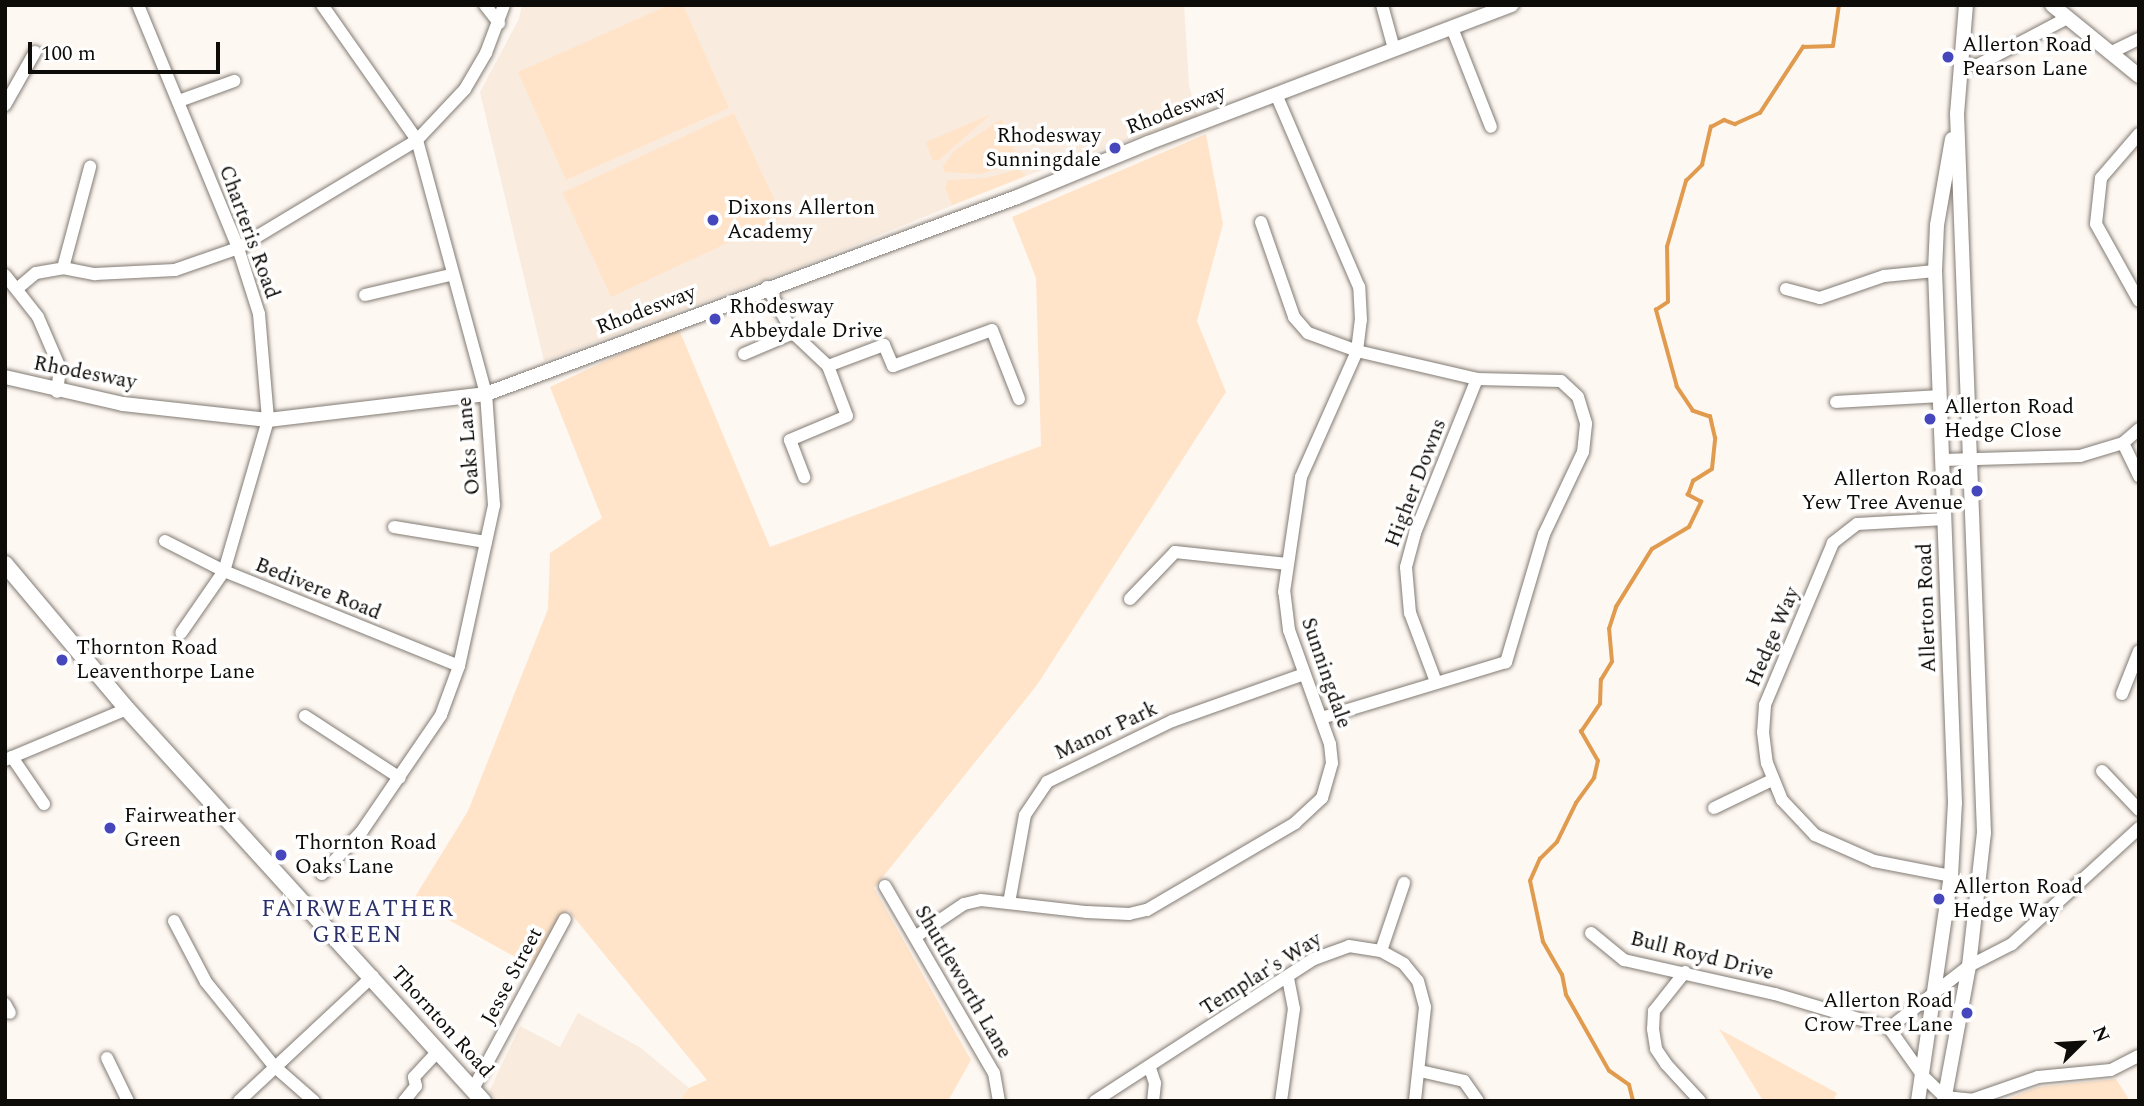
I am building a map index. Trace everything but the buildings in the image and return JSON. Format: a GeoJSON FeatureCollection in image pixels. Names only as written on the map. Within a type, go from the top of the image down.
{"type":"FeatureCollection","features":[{"type":"Feature","properties":{"kind":"main road","name":"Thornton Road"},"geometry":{"type":"LineString","coordinates":[[5,564],[127,709],[373,976],[478,1095]]}},
{"type":"Feature","properties":{"kind":"street","name":"Charteris Road"},"geometry":{"type":"LineString","coordinates":[[138,5],[237,248],[259,314],[268,420],[224,571],[181,633]]}},
{"type":"Feature","properties":{"kind":"street"},"geometry":{"type":"LineString","coordinates":[[322,5],[417,140]]}},
{"type":"Feature","properties":{"kind":"street"},"geometry":{"type":"LineString","coordinates":[[485,5],[499,23]]}},
{"type":"Feature","properties":{"kind":"street"},"geometry":{"type":"LineString","coordinates":[[18,288],[36,273],[63,268],[95,274],[175,270],[237,248],[417,140],[465,89],[499,23],[503,5]]}},
{"type":"Feature","properties":{"kind":"street"},"geometry":{"type":"LineString","coordinates":[[1382,5],[1394,49]]}},
{"type":"Feature","properties":{"kind":"street","name":"Rhodesway"},"geometry":{"type":"LineString","coordinates":[[5,377],[57,392],[268,420],[486,394],[767,287],[1017,198],[1276,94],[1512,5]]}},
{"type":"Feature","properties":{"kind":"street","name":"Allerton Road"},"geometry":{"type":"LineString","coordinates":[[1944,1099],[1969,966],[1984,833],[1957,114],[1966,5]]}},
{"type":"Feature","properties":{"kind":"street"},"geometry":{"type":"LineString","coordinates":[[2052,5],[2066,13],[2139,76]]}},
{"type":"Feature","properties":{"kind":"street"},"geometry":{"type":"LineString","coordinates":[[1960,65],[1978,65],[2066,13]]}},
{"type":"Feature","properties":{"kind":"street"},"geometry":{"type":"LineString","coordinates":[[1451,28],[1491,127]]}},
{"type":"Feature","properties":{"kind":"street"},"geometry":{"type":"LineString","coordinates":[[2110,53],[2139,39]]}},
{"type":"Feature","properties":{"kind":"street"},"geometry":{"type":"LineString","coordinates":[[5,105],[35,52]]}},
{"type":"Feature","properties":{"kind":"street"},"geometry":{"type":"LineString","coordinates":[[179,101],[234,81]]}},
{"type":"Feature","properties":{"kind":"street","name":"Sunningdale"},"geometry":{"type":"LineString","coordinates":[[915,937],[964,904],[1009,903],[1129,914],[1165,903],[1295,823],[1322,798],[1332,763],[1322,718],[1304,674],[1285,613],[1287,564],[1301,477],[1357,351],[1359,287],[1276,94]]}},
{"type":"Feature","properties":{"kind":"street","name":"Allerton Road"},"geometry":{"type":"LineString","coordinates":[[1919,1101],[1951,876],[1955,803],[1935,271],[1937,225],[1957,114]]}},
{"type":"Feature","properties":{"kind":"street"},"geometry":{"type":"LineString","coordinates":[[2139,134],[2101,178],[2096,224],[2139,301]]}},
{"type":"Feature","properties":{"kind":"street","name":"Oaks Lane"},"geometry":{"type":"LineString","coordinates":[[322,874],[362,831],[441,715],[459,666],[494,505],[486,394],[450,275],[417,140]]}},
{"type":"Feature","properties":{"kind":"street"},"geometry":{"type":"LineString","coordinates":[[63,268],[90,167]]}},
{"type":"Feature","properties":{"kind":"street"},"geometry":{"type":"LineString","coordinates":[[1261,222],[1294,317],[1308,333],[1357,351],[1477,379],[1561,381],[1578,397],[1586,438],[1544,534],[1506,662],[1322,718]]}},
{"type":"Feature","properties":{"kind":"street"},"geometry":{"type":"LineString","coordinates":[[1786,289],[1820,298],[1884,276],[1935,271]]}},
{"type":"Feature","properties":{"kind":"street"},"geometry":{"type":"LineString","coordinates":[[5,275],[18,288],[38,317],[60,368],[57,392]]}},
{"type":"Feature","properties":{"kind":"street"},"geometry":{"type":"LineString","coordinates":[[365,295],[450,275]]}},
{"type":"Feature","properties":{"kind":"street"},"geometry":{"type":"LineString","coordinates":[[767,287],[793,333],[828,366],[847,416],[790,440],[804,477]]}},
{"type":"Feature","properties":{"kind":"street"},"geometry":{"type":"LineString","coordinates":[[828,366],[884,345],[892,366],[992,330],[1019,399]]}},
{"type":"Feature","properties":{"kind":"street"},"geometry":{"type":"LineString","coordinates":[[744,354],[793,333]]}},
{"type":"Feature","properties":{"kind":"street","name":"Higher Downs"},"geometry":{"type":"LineString","coordinates":[[1436,682],[1409,613],[1406,567],[1415,533],[1477,379]]}},
{"type":"Feature","properties":{"kind":"street"},"geometry":{"type":"LineString","coordinates":[[1836,402],[1940,397]]}},
{"type":"Feature","properties":{"kind":"street"},"geometry":{"type":"LineString","coordinates":[[1943,460],[2080,456],[2123,443],[2139,429]]}},
{"type":"Feature","properties":{"kind":"street"},"geometry":{"type":"LineString","coordinates":[[2123,443],[2139,476]]}},
{"type":"Feature","properties":{"kind":"street","name":"Hedge Way"},"geometry":{"type":"LineString","coordinates":[[1945,519],[1857,524],[1833,542],[1765,705],[1763,732],[1772,780],[1797,820],[1835,847],[1874,861],[1951,876]]}},
{"type":"Feature","properties":{"kind":"street"},"geometry":{"type":"LineString","coordinates":[[394,527],[486,542]]}},
{"type":"Feature","properties":{"kind":"street","name":"Bedivere Road"},"geometry":{"type":"LineString","coordinates":[[165,541],[224,571],[459,666]]}},
{"type":"Feature","properties":{"kind":"street"},"geometry":{"type":"LineString","coordinates":[[1130,599],[1174,552],[1287,564]]}},
{"type":"Feature","properties":{"kind":"street"},"geometry":{"type":"LineString","coordinates":[[2122,694],[2139,651]]}},
{"type":"Feature","properties":{"kind":"street","name":"Manor Park"},"geometry":{"type":"LineString","coordinates":[[1009,903],[1025,816],[1046,782],[1172,721],[1304,674]]}},
{"type":"Feature","properties":{"kind":"street"},"geometry":{"type":"LineString","coordinates":[[44,804],[9,759],[127,709]]}},
{"type":"Feature","properties":{"kind":"street"},"geometry":{"type":"LineString","coordinates":[[304,716],[400,778]]}},
{"type":"Feature","properties":{"kind":"street"},"geometry":{"type":"LineString","coordinates":[[2102,771],[2139,810]]}},
{"type":"Feature","properties":{"kind":"street"},"geometry":{"type":"LineString","coordinates":[[1714,808],[1772,780]]}},
{"type":"Feature","properties":{"kind":"street"},"geometry":{"type":"LineString","coordinates":[[2139,828],[2012,944],[1969,966],[1889,1028],[1923,1076],[1944,1099],[1972,1100],[2038,1077],[2110,1070],[2139,1056]]}},
{"type":"Feature","properties":{"kind":"street"},"geometry":{"type":"LineString","coordinates":[[1381,951],[1404,883]]}},
{"type":"Feature","properties":{"kind":"street","name":"Shuttleworth Lane"},"geometry":{"type":"LineString","coordinates":[[885,886],[994,1073],[999,1101]]}},
{"type":"Feature","properties":{"kind":"street","name":"Jesse Street"},"geometry":{"type":"LineString","coordinates":[[478,1095],[565,919]]}},
{"type":"Feature","properties":{"kind":"street"},"geometry":{"type":"LineString","coordinates":[[174,921],[206,982],[274,1066],[314,1101]]}},
{"type":"Feature","properties":{"kind":"street","name":"Bull Royd Drive"},"geometry":{"type":"LineString","coordinates":[[1591,933],[1624,960],[1685,972],[1889,1028]]}},
{"type":"Feature","properties":{"kind":"street","name":"Templar's Way"},"geometry":{"type":"LineString","coordinates":[[1095,1101],[1332,950],[1349,946],[1381,951],[1404,964],[1418,981],[1425,1007],[1415,1101]]}},
{"type":"Feature","properties":{"kind":"street"},"geometry":{"type":"LineString","coordinates":[[1685,972],[1654,1011],[1653,1029],[1656,1049],[1700,1101]]}},
{"type":"Feature","properties":{"kind":"street"},"geometry":{"type":"LineString","coordinates":[[239,1101],[373,976]]}},
{"type":"Feature","properties":{"kind":"street"},"geometry":{"type":"LineString","coordinates":[[1281,1101],[1294,1009],[1288,977]]}},
{"type":"Feature","properties":{"kind":"street"},"geometry":{"type":"LineString","coordinates":[[404,1101],[416,1086],[414,1077],[439,1050]]}},
{"type":"Feature","properties":{"kind":"street"},"geometry":{"type":"LineString","coordinates":[[107,1058],[128,1101]]}},
{"type":"Feature","properties":{"kind":"street"},"geometry":{"type":"LineString","coordinates":[[1150,1068],[1155,1083],[1153,1101]]}},
{"type":"Feature","properties":{"kind":"street"},"geometry":{"type":"LineString","coordinates":[[1420,1071],[1464,1081],[1478,1101]]}},
{"type":"Feature","properties":{"kind":"shaded area","name":"Dixons Allerton Academy"},"geometry":{"type":"Polygon","coordinates":[[[522,5],[1184,5],[1189,86],[1198,116],[1020,178],[813,262],[544,361],[480,92],[519,19],[522,5]]]}},
{"type":"Feature","properties":{"kind":"shaded area"},"geometry":{"type":"Polygon","coordinates":[[[669,5],[683,5],[729,108],[566,180],[518,72],[669,5]]]}},
{"type":"Feature","properties":{"kind":"shaded area"},"geometry":{"type":"Polygon","coordinates":[[[734,113],[783,217],[611,297],[563,193],[734,113]]]}},
{"type":"Feature","properties":{"kind":"shaded area"},"geometry":{"type":"Polygon","coordinates":[[[991,114],[939,160],[932,160],[926,142],[991,114]]]}},
{"type":"Feature","properties":{"kind":"shaded area"},"geometry":{"type":"Polygon","coordinates":[[[1001,119],[1020,162],[980,174],[944,172],[943,166],[955,150],[1001,119]]]}},
{"type":"Feature","properties":{"kind":"shaded area"},"geometry":{"type":"Polygon","coordinates":[[[1206,134],[1223,224],[1197,321],[1226,392],[1037,685],[874,888],[971,1060],[948,1101],[679,1101],[689,1088],[707,1080],[568,910],[533,967],[413,900],[468,811],[548,609],[550,553],[602,518],[550,387],[678,327],[770,547],[1041,446],[1036,278],[1012,217],[1206,134]]]}},
{"type":"Feature","properties":{"kind":"shaded area"},"geometry":{"type":"Polygon","coordinates":[[[1019,169],[1026,176],[952,205],[945,187],[948,180],[986,178],[1019,169]]]}},
{"type":"Feature","properties":{"kind":"shaded area"},"geometry":{"type":"Polygon","coordinates":[[[578,1013],[641,1048],[689,1088],[679,1101],[496,1101],[489,1092],[520,1026],[560,1047],[578,1013]]]}},
{"type":"Feature","properties":{"kind":"shaded area"},"geometry":{"type":"Polygon","coordinates":[[[1719,1029],[1837,1093],[1833,1101],[1763,1101],[1719,1029]]]}},
{"type":"Feature","properties":{"kind":"shaded area"},"geometry":{"type":"Polygon","coordinates":[[[2116,1079],[2130,1101],[2003,1101],[2038,1087],[2116,1079]]]}},
{"type":"Feature","properties":{"kind":"waterway"},"geometry":{"type":"LineString","coordinates":[[1633,1101],[1629,1085],[1609,1071],[1566,995],[1562,975],[1543,942],[1530,881],[1540,859],[1557,842],[1576,803],[1594,778],[1598,761],[1581,732],[1600,704],[1601,680],[1612,662],[1609,629],[1616,607],[1652,549],[1689,527],[1701,502],[1688,495],[1693,481],[1712,469],[1715,438],[1710,417],[1693,411],[1677,387],[1656,310],[1668,302],[1667,247],[1686,181],[1702,165],[1711,127],[1724,120],[1735,124],[1760,113],[1803,47],[1833,46],[1839,5]]}},
{"type":"Feature","properties":{"kind":"place","name":"Allerton Road Pearson Lane"},"geometry":{"type":"Point","coordinates":[1948,57]}},
{"type":"Feature","properties":{"kind":"place","name":"Rhodesway Sunningdale"},"geometry":{"type":"Point","coordinates":[1115,148]}},
{"type":"Feature","properties":{"kind":"place","name":"Dixons Allerton Academy"},"geometry":{"type":"Point","coordinates":[713,220]}},
{"type":"Feature","properties":{"kind":"place","name":"Rhodesway Abbeydale Drive"},"geometry":{"type":"Point","coordinates":[715,319]}},
{"type":"Feature","properties":{"kind":"place","name":"Allerton Road Hedge Close"},"geometry":{"type":"Point","coordinates":[1930,419]}},
{"type":"Feature","properties":{"kind":"place","name":"Allerton Road Yew Tree Avenue"},"geometry":{"type":"Point","coordinates":[1977,491]}},
{"type":"Feature","properties":{"kind":"place","name":"Thornton Road Leaventhorpe Lane"},"geometry":{"type":"Point","coordinates":[62,660]}},
{"type":"Feature","properties":{"kind":"place","name":"Fairweather Green"},"geometry":{"type":"Point","coordinates":[110,828]}},
{"type":"Feature","properties":{"kind":"place","name":"Thornton Road Oaks Lane"},"geometry":{"type":"Point","coordinates":[281,855]}},
{"type":"Feature","properties":{"kind":"place","name":"Allerton Road Hedge Way"},"geometry":{"type":"Point","coordinates":[1939,899]}},
{"type":"Feature","properties":{"kind":"place","name":"Allerton Road Crow Tree Lane"},"geometry":{"type":"Point","coordinates":[1967,1013]}},
{"type":"Feature","properties":{"kind":"district","name":"FAIRWEATHER GREEN"},"geometry":{"type":"Point","coordinates":[358,923]}}]}
